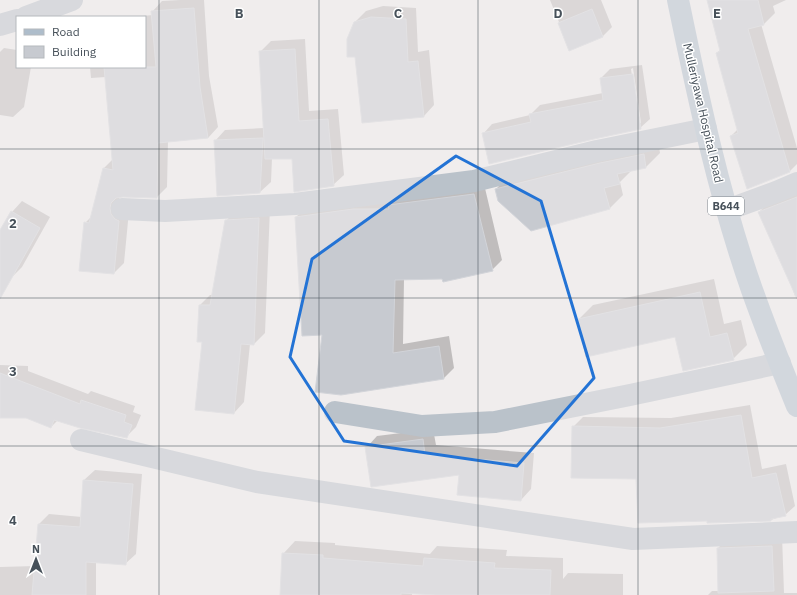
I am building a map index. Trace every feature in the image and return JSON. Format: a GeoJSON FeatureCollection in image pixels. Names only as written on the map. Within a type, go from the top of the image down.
{"type":"FeatureCollection","features":[{"type":"Feature","properties":{"kind":"main road","name":"Mulleriyawa Hospital Road"},"geometry":{"type":"LineString","coordinates":[[678,0],[706,129],[727,210],[752,289],[797,406]]}},
{"type":"Feature","properties":{"kind":"street"},"geometry":{"type":"LineString","coordinates":[[29,16],[72,0]]}},
{"type":"Feature","properties":{"kind":"street"},"geometry":{"type":"LineString","coordinates":[[0,25],[16,20]]}},
{"type":"Feature","properties":{"kind":"street"},"geometry":{"type":"LineString","coordinates":[[122,209],[165,211],[295,204],[474,181],[597,151],[706,129]]}},
{"type":"Feature","properties":{"kind":"street"},"geometry":{"type":"LineString","coordinates":[[727,210],[797,183]]}},
{"type":"Feature","properties":{"kind":"street"},"geometry":{"type":"LineString","coordinates":[[335,412],[422,426],[495,422],[780,363]]}},
{"type":"Feature","properties":{"kind":"street"},"geometry":{"type":"LineString","coordinates":[[81,440],[257,482],[633,539],[797,532]]}},
{"type":"Feature","properties":{"kind":"highlighted area"},"geometry":{"type":"Polygon","coordinates":[[[456,156],[541,201],[594,378],[517,466],[344,441],[290,357],[312,259],[456,156]]]}},
{"type":"Feature","properties":{"kind":"building"},"geometry":{"type":"Polygon","coordinates":[[[707,0],[758,0],[764,25],[748,29],[790,172],[747,189],[730,136],[738,133],[716,53],[720,51],[707,0]]]}},
{"type":"Feature","properties":{"kind":"building"},"geometry":{"type":"Polygon","coordinates":[[[194,8],[200,87],[208,138],[158,143],[157,198],[123,197],[116,198],[111,203],[111,214],[119,221],[114,274],[79,271],[84,222],[89,223],[103,168],[113,170],[104,68],[156,67],[151,11],[194,8]]]}},
{"type":"Feature","properties":{"kind":"building"},"geometry":{"type":"Polygon","coordinates":[[[592,9],[603,37],[569,51],[558,23],[592,9]]]}},
{"type":"Feature","properties":{"kind":"building"},"geometry":{"type":"Polygon","coordinates":[[[371,17],[406,19],[408,62],[418,61],[424,117],[362,123],[355,57],[347,57],[347,39],[354,22],[371,17]]]}},
{"type":"Feature","properties":{"kind":"building"},"geometry":{"type":"Polygon","coordinates":[[[295,49],[299,121],[328,119],[334,186],[294,192],[292,159],[265,159],[259,51],[295,49]]]}},
{"type":"Feature","properties":{"kind":"building"},"geometry":{"type":"Polygon","coordinates":[[[633,74],[641,129],[489,164],[482,133],[531,122],[529,114],[603,100],[600,78],[633,74]]]}},
{"type":"Feature","properties":{"kind":"building"},"geometry":{"type":"Polygon","coordinates":[[[263,138],[260,193],[217,196],[214,140],[263,138]]]}},
{"type":"Feature","properties":{"kind":"building"},"geometry":{"type":"Polygon","coordinates":[[[644,154],[646,168],[617,174],[620,184],[604,188],[610,209],[531,231],[498,201],[495,189],[600,163],[644,154]]]}},
{"type":"Feature","properties":{"kind":"building"},"geometry":{"type":"Polygon","coordinates":[[[474,194],[493,271],[443,282],[442,279],[395,280],[393,353],[439,346],[444,379],[341,395],[315,392],[322,335],[302,336],[295,217],[353,209],[389,209],[388,205],[474,194]]]}},
{"type":"Feature","properties":{"kind":"building"},"geometry":{"type":"Polygon","coordinates":[[[797,197],[797,299],[758,212],[797,197]]]}},
{"type":"Feature","properties":{"kind":"building"},"geometry":{"type":"Polygon","coordinates":[[[11,211],[40,228],[0,299],[0,230],[11,211]]]}},
{"type":"Feature","properties":{"kind":"building"},"geometry":{"type":"Polygon","coordinates":[[[259,218],[254,345],[241,344],[234,414],[195,410],[202,342],[197,342],[199,305],[210,305],[225,220],[259,218]]]}},
{"type":"Feature","properties":{"kind":"building"},"geometry":{"type":"Polygon","coordinates":[[[700,292],[710,337],[727,333],[734,360],[683,371],[675,337],[586,357],[578,319],[700,292]]]}},
{"type":"Feature","properties":{"kind":"building"},"geometry":{"type":"Polygon","coordinates":[[[0,373],[80,404],[81,400],[126,415],[124,422],[132,425],[127,438],[80,428],[54,420],[51,428],[26,418],[0,418],[0,373]]]}},
{"type":"Feature","properties":{"kind":"building"},"geometry":{"type":"Polygon","coordinates":[[[741,415],[752,478],[776,473],[786,516],[771,519],[771,521],[638,523],[636,479],[571,478],[572,426],[660,428],[741,415]]]}},
{"type":"Feature","properties":{"kind":"building"},"geometry":{"type":"Polygon","coordinates":[[[423,439],[425,455],[524,463],[521,501],[457,495],[459,475],[371,487],[365,447],[423,439]]]}},
{"type":"Feature","properties":{"kind":"building"},"geometry":{"type":"Polygon","coordinates":[[[83,480],[133,484],[126,565],[86,562],[86,595],[32,595],[38,524],[80,527],[83,480]]]}},
{"type":"Feature","properties":{"kind":"building"},"geometry":{"type":"Polygon","coordinates":[[[772,546],[774,591],[718,593],[717,548],[772,546]]]}},
{"type":"Feature","properties":{"kind":"building"},"geometry":{"type":"Polygon","coordinates":[[[282,553],[323,555],[323,558],[423,566],[424,558],[495,563],[494,568],[551,570],[550,595],[436,595],[401,593],[401,595],[280,595],[282,553]]]}}]}
